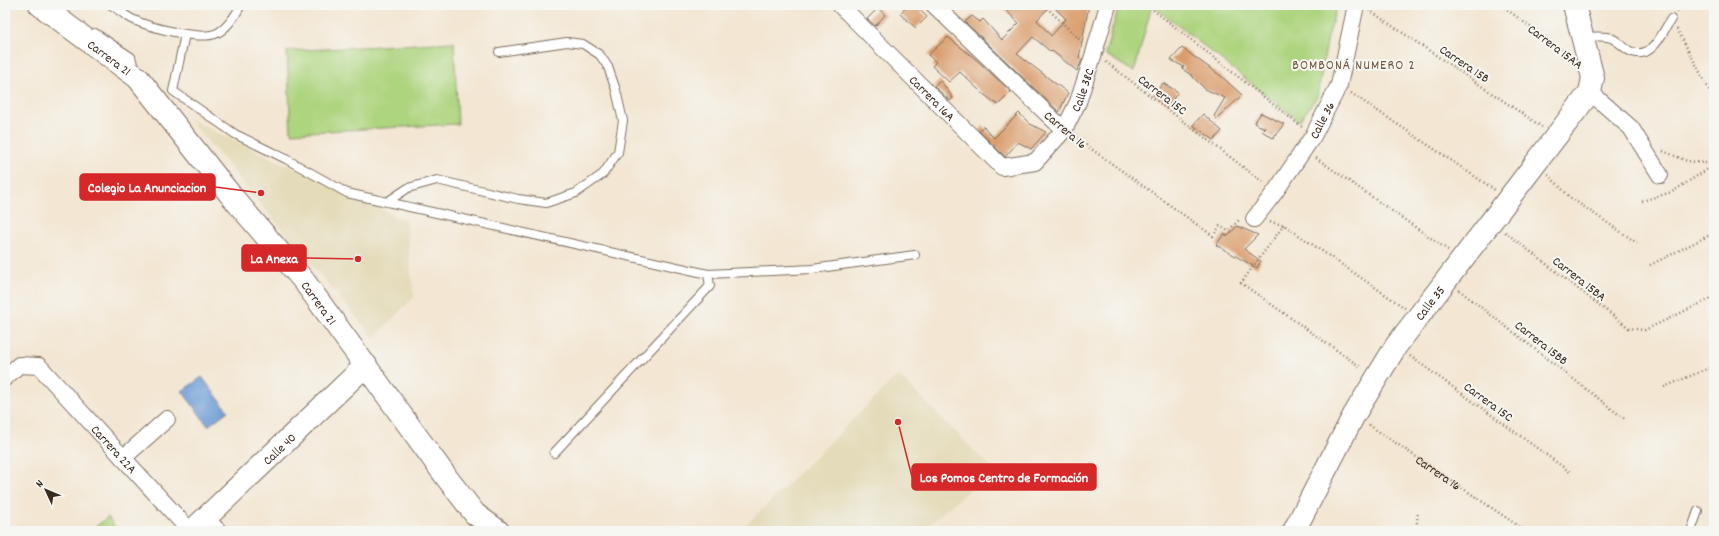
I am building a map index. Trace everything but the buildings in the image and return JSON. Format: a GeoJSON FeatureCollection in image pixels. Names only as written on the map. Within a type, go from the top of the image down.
{"type":"FeatureCollection","features":[{"type":"Feature","properties":{"kind":"street","name":"Carrera 21"},"geometry":{"type":"LineString","coordinates":[[40,5],[138,78],[229,193],[304,281],[447,478],[475,514],[498,531]]}},
{"type":"Feature","properties":{"kind":"street","name":"Carrera 16A"},"geometry":{"type":"LineString","coordinates":[[840,5],[1002,167],[1034,162]]}},
{"type":"Feature","properties":{"kind":"street","name":"Carrera 16"},"geometry":{"type":"LineString","coordinates":[[934,5],[1064,130]]}},
{"type":"Feature","properties":{"kind":"street","name":"Calle 38C"},"geometry":{"type":"LineString","coordinates":[[1034,162],[1064,130],[1078,102],[1108,5]]}},
{"type":"Feature","properties":{"kind":"street"},"geometry":{"type":"LineString","coordinates":[[1574,5],[1583,37],[1591,83],[1631,128],[1660,175]]}},
{"type":"Feature","properties":{"kind":"street","name":"Calle 36"},"geometry":{"type":"LineString","coordinates":[[1254,219],[1275,192],[1313,136],[1339,84],[1362,7]]}},
{"type":"Feature","properties":{"kind":"street","name":"Calle 35"},"geometry":{"type":"LineString","coordinates":[[1294,531],[1354,415],[1375,378],[1396,346],[1556,137],[1591,83]]}},
{"type":"Feature","properties":{"kind":"street","name":"Carrera 22A"},"geometry":{"type":"LineString","coordinates":[[5,378],[19,365],[39,366],[191,531]]}},
{"type":"Feature","properties":{"kind":"street","name":"Calle 40"},"geometry":{"type":"LineString","coordinates":[[191,531],[366,365]]}},
{"type":"Feature","properties":{"kind":"street"},"geometry":{"type":"LineString","coordinates":[[123,458],[167,419]]}},
{"type":"Feature","properties":{"kind":"lane"},"geometry":{"type":"LineString","coordinates":[[111,5],[131,18],[170,31],[202,36],[216,34],[228,24],[241,5]]}},
{"type":"Feature","properties":{"kind":"lane"},"geometry":{"type":"LineString","coordinates":[[1583,37],[1610,38],[1631,51],[1638,53],[1647,52],[1652,48],[1671,19]]}},
{"type":"Feature","properties":{"kind":"lane"},"geometry":{"type":"LineString","coordinates":[[89,29],[131,56],[133,64],[131,72]]}},
{"type":"Feature","properties":{"kind":"lane"},"geometry":{"type":"LineString","coordinates":[[186,34],[173,91],[235,134],[286,159],[347,193],[708,274],[812,269],[915,255]]}},
{"type":"Feature","properties":{"kind":"lane"},"geometry":{"type":"LineString","coordinates":[[387,202],[408,188],[437,180],[518,199],[546,203],[576,193],[603,174],[618,152],[622,120],[616,90],[608,67],[600,55],[583,44],[567,42],[499,52]]}},
{"type":"Feature","properties":{"kind":"lane"},"geometry":{"type":"LineString","coordinates":[[554,453],[710,286],[708,274]]}},
{"type":"Feature","properties":{"kind":"lane"},"geometry":{"type":"LineString","coordinates":[[1692,531],[1698,510]]}},
{"type":"Feature","properties":{"kind":"lane"},"geometry":{"type":"LineString","coordinates":[[209,515],[224,531]]}},
{"type":"Feature","properties":{"kind":"path","name":"Carrera 15C"},"geometry":{"type":"LineString","coordinates":[[1044,5],[1094,54],[1275,192]]}},
{"type":"Feature","properties":{"kind":"path"},"geometry":{"type":"LineString","coordinates":[[1147,5],[1313,136]]}},
{"type":"Feature","properties":{"kind":"path","name":"Carrera 15AA"},"geometry":{"type":"LineString","coordinates":[[1501,5],[1591,83]]}},
{"type":"Feature","properties":{"kind":"path","name":"Carrera 15B"},"geometry":{"type":"LineString","coordinates":[[1362,7],[1556,137]]}},
{"type":"Feature","properties":{"kind":"path"},"geometry":{"type":"LineString","coordinates":[[1671,19],[1714,99]]}},
{"type":"Feature","properties":{"kind":"path"},"geometry":{"type":"LineString","coordinates":[[1339,84],[1508,199]]}},
{"type":"Feature","properties":{"kind":"path","name":"Carrera 16"},"geometry":{"type":"LineString","coordinates":[[1064,130],[1213,236],[1220,226],[1228,231],[1241,218],[1254,219]]}},
{"type":"Feature","properties":{"kind":"path"},"geometry":{"type":"LineString","coordinates":[[1646,153],[1659,149],[1686,161],[1709,163],[1714,165]]}},
{"type":"Feature","properties":{"kind":"path"},"geometry":{"type":"LineString","coordinates":[[1304,150],[1462,260]]}},
{"type":"Feature","properties":{"kind":"path"},"geometry":{"type":"LineString","coordinates":[[1536,163],[1571,198],[1640,245]]}},
{"type":"Feature","properties":{"kind":"path"},"geometry":{"type":"LineString","coordinates":[[1642,200],[1672,192],[1714,165]]}},
{"type":"Feature","properties":{"kind":"path"},"geometry":{"type":"LineString","coordinates":[[1254,219],[1284,225],[1418,317]]}},
{"type":"Feature","properties":{"kind":"path","name":"Carrera 15BA"},"geometry":{"type":"LineString","coordinates":[[1491,222],[1629,328],[1645,330],[1714,297]]}},
{"type":"Feature","properties":{"kind":"path"},"geometry":{"type":"LineString","coordinates":[[1284,225],[1241,283],[1375,378]]}},
{"type":"Feature","properties":{"kind":"path"},"geometry":{"type":"LineString","coordinates":[[1650,265],[1714,233]]}},
{"type":"Feature","properties":{"kind":"path","name":"Carrera 15BB"},"geometry":{"type":"LineString","coordinates":[[1446,280],[1626,420]]}},
{"type":"Feature","properties":{"kind":"path","name":"Carrera 15C"},"geometry":{"type":"LineString","coordinates":[[1396,346],[1570,472]]}},
{"type":"Feature","properties":{"kind":"path"},"geometry":{"type":"LineString","coordinates":[[1664,387],[1714,366]]}},
{"type":"Feature","properties":{"kind":"path","name":"Carrera 16"},"geometry":{"type":"LineString","coordinates":[[1354,415],[1523,529]]}},
{"type":"Feature","properties":{"kind":"path"},"geometry":{"type":"LineString","coordinates":[[1416,531],[1418,512]]}},
{"type":"Feature","properties":{"kind":"shaded area"},"geometry":{"type":"Polygon","coordinates":[[[189,119],[406,221],[414,297],[374,338],[189,119]]]}},
{"type":"Feature","properties":{"kind":"shaded area"},"geometry":{"type":"Polygon","coordinates":[[[898,375],[993,469],[922,531],[740,531],[898,375]]]}},
{"type":"Feature","properties":{"kind":"green space"},"geometry":{"type":"Polygon","coordinates":[[[1119,5],[1152,5],[1134,72],[1105,54],[1119,5]]]}},
{"type":"Feature","properties":{"kind":"green space"},"geometry":{"type":"Polygon","coordinates":[[[1152,5],[1337,5],[1328,37],[1317,97],[1299,121],[1152,5]]]}},
{"type":"Feature","properties":{"kind":"green space"},"geometry":{"type":"Polygon","coordinates":[[[454,42],[458,124],[291,133],[287,51],[454,42]]]}},
{"type":"Feature","properties":{"kind":"green space"},"geometry":{"type":"Polygon","coordinates":[[[108,517],[118,531],[90,531],[108,517]]]}},
{"type":"Feature","properties":{"kind":"water"},"geometry":{"type":"Polygon","coordinates":[[[202,377],[228,411],[208,426],[182,391],[202,377]]]}},
{"type":"Feature","properties":{"kind":"place","name":"Colegio La Anunciacion"},"geometry":{"type":"Point","coordinates":[261,193]}},
{"type":"Feature","properties":{"kind":"place","name":"La Anexa"},"geometry":{"type":"Point","coordinates":[358,259]}},
{"type":"Feature","properties":{"kind":"place","name":"Los Pomos Centro de Formación"},"geometry":{"type":"Point","coordinates":[898,422]}},
{"type":"Feature","properties":{"kind":"district","name":"BOMBONÁ NUMERO 2"},"geometry":{"type":"Point","coordinates":[1354,64]}}]}
